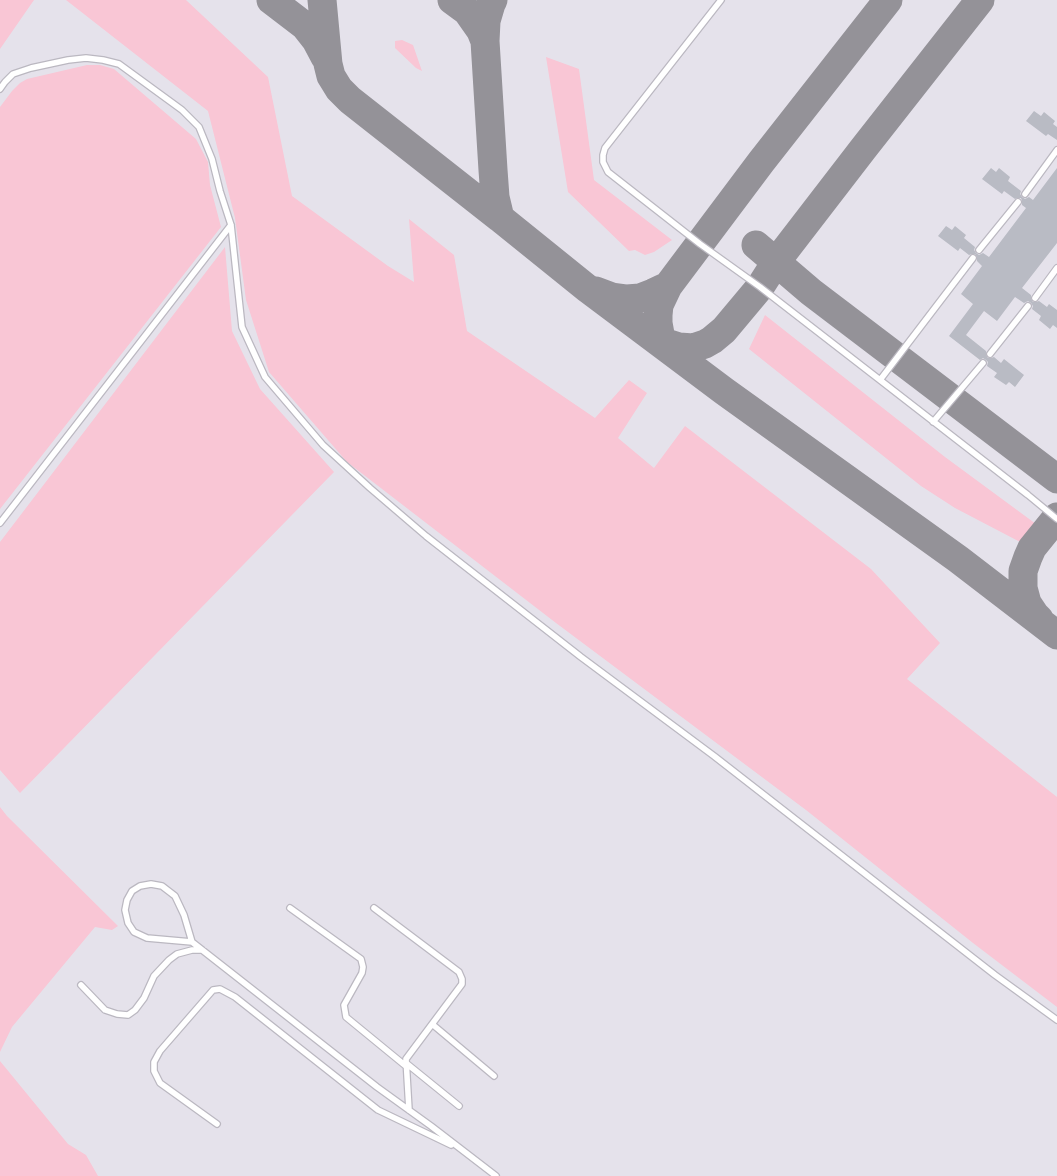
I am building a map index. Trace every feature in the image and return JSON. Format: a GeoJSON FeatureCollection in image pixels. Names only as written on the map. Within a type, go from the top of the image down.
{"type":"FeatureCollection","features":[{"type":"Feature","properties":{"kind":"lane"},"geometry":{"type":"LineString","coordinates":[[721,0],[605,148],[602,162],[608,172],[700,244],[760,286],[1057,519]]}},
{"type":"Feature","properties":{"kind":"lane"},"geometry":{"type":"LineString","coordinates":[[0,89],[12,74],[31,68],[86,58],[119,64],[182,110],[199,127],[212,158],[230,225],[242,327],[265,377],[323,445],[426,536],[581,657],[714,756],[995,975],[1057,1020]]}},
{"type":"Feature","properties":{"kind":"lane"},"geometry":{"type":"LineString","coordinates":[[1025,194],[1057,150]]}},
{"type":"Feature","properties":{"kind":"lane"},"geometry":{"type":"LineString","coordinates":[[979,250],[1018,202]]}},
{"type":"Feature","properties":{"kind":"lane"},"geometry":{"type":"LineString","coordinates":[[0,523],[230,225]]}},
{"type":"Feature","properties":{"kind":"lane"},"geometry":{"type":"LineString","coordinates":[[880,380],[973,258]]}},
{"type":"Feature","properties":{"kind":"lane"},"geometry":{"type":"LineString","coordinates":[[1035,298],[1057,268]]}},
{"type":"Feature","properties":{"kind":"lane"},"geometry":{"type":"LineString","coordinates":[[990,354],[1028,306]]}},
{"type":"Feature","properties":{"kind":"lane"},"geometry":{"type":"LineString","coordinates":[[933,422],[983,363]]}},
{"type":"Feature","properties":{"kind":"lane"},"geometry":{"type":"LineString","coordinates":[[192,942],[184,915],[175,896],[162,886],[151,884],[140,886],[132,891],[126,900],[125,910],[128,923],[134,932],[146,938],[192,942],[370,1081],[496,1176]]}},
{"type":"Feature","properties":{"kind":"lane"},"geometry":{"type":"LineString","coordinates":[[290,908],[361,960],[362,973],[344,1006],[346,1016],[459,1106]]}},
{"type":"Feature","properties":{"kind":"lane"},"geometry":{"type":"LineString","coordinates":[[374,908],[458,972],[462,979],[462,984],[406,1059],[409,1110]]}},
{"type":"Feature","properties":{"kind":"lane"},"geometry":{"type":"LineString","coordinates":[[81,985],[105,1010],[128,1015],[136,1010],[154,976],[169,960],[177,954],[192,950],[202,950]]}},
{"type":"Feature","properties":{"kind":"lane"},"geometry":{"type":"LineString","coordinates":[[217,1124],[160,1082],[154,1071],[154,1062],[160,1051],[213,990],[220,989],[235,997],[378,1110],[462,1150]]}},
{"type":"Feature","properties":{"kind":"lane"},"geometry":{"type":"LineString","coordinates":[[432,1024],[494,1076]]}},
{"type":"Feature","properties":{"kind":"shaded area"},"geometry":{"type":"Polygon","coordinates":[[[0,0],[34,0],[0,49],[0,0]]]}},
{"type":"Feature","properties":{"kind":"shaded area"},"geometry":{"type":"Polygon","coordinates":[[[66,0],[186,0],[268,77],[292,196],[388,266],[414,282],[409,219],[454,255],[467,331],[595,418],[629,380],[647,393],[618,438],[654,468],[685,426],[871,569],[940,643],[907,679],[1057,797],[1057,1007],[973,943],[806,810],[556,623],[347,462],[269,372],[246,300],[235,218],[208,111],[66,0]]]}},
{"type":"Feature","properties":{"kind":"shaded area"},"geometry":{"type":"Polygon","coordinates":[[[402,40],[413,45],[422,71],[416,68],[395,48],[395,41],[402,40]]]}},
{"type":"Feature","properties":{"kind":"shaded area"},"geometry":{"type":"Polygon","coordinates":[[[546,57],[579,69],[594,180],[672,240],[654,252],[645,255],[635,250],[629,251],[568,192],[546,57]]]}},
{"type":"Feature","properties":{"kind":"shaded area"},"geometry":{"type":"Polygon","coordinates":[[[87,65],[100,65],[114,69],[196,139],[208,162],[210,185],[221,227],[0,509],[0,107],[12,91],[27,79],[87,65]]]}},
{"type":"Feature","properties":{"kind":"shaded area"},"geometry":{"type":"Polygon","coordinates":[[[225,247],[232,331],[260,389],[334,472],[20,793],[0,770],[0,542],[225,247]]]}},
{"type":"Feature","properties":{"kind":"shaded area"},"geometry":{"type":"Polygon","coordinates":[[[765,315],[945,457],[1036,524],[1022,543],[955,508],[921,486],[749,349],[765,315]]]}},
{"type":"Feature","properties":{"kind":"shaded area"},"geometry":{"type":"Polygon","coordinates":[[[0,807],[118,926],[112,930],[95,927],[12,1027],[0,1052],[0,807]]]}},
{"type":"Feature","properties":{"kind":"shaded area"},"geometry":{"type":"Polygon","coordinates":[[[0,1061],[68,1144],[86,1155],[98,1176],[0,1176],[0,1061]]]}},
{"type":"Feature","properties":{"kind":"building"},"geometry":{"type":"Polygon","coordinates":[[[1034,111],[1041,116],[1044,112],[1055,121],[1053,124],[1057,127],[1057,140],[1048,134],[1046,136],[1026,121],[1034,111]]]}},
{"type":"Feature","properties":{"kind":"building"},"geometry":{"type":"Polygon","coordinates":[[[991,168],[996,172],[999,168],[1010,177],[1008,181],[1021,191],[1022,197],[1025,199],[1029,197],[1033,200],[1057,168],[1057,243],[1022,288],[1031,295],[1033,302],[1039,301],[1047,307],[1049,304],[1057,310],[1057,328],[1053,325],[1050,329],[1039,320],[1041,316],[1032,309],[1031,303],[1028,301],[1024,303],[1015,297],[997,321],[984,311],[966,335],[986,351],[988,358],[994,357],[1001,363],[1004,359],[1024,375],[1015,387],[1009,382],[1006,385],[994,377],[997,373],[987,366],[988,362],[986,360],[983,358],[980,360],[949,336],[973,304],[961,294],[982,266],[977,261],[975,254],[969,255],[960,248],[958,251],[938,236],[946,226],[952,230],[955,226],[966,235],[964,238],[975,247],[976,253],[979,255],[983,253],[989,257],[1026,208],[1022,205],[1021,198],[1015,199],[1004,191],[1002,194],[982,179],[991,168]]]}},
{"type":"Feature","properties":{"kind":"taxiway"},"geometry":{"type":"LineString","coordinates":[[271,0],[305,26],[316,40],[325,57]]}},
{"type":"Feature","properties":{"kind":"taxiway"},"geometry":{"type":"LineString","coordinates":[[322,0],[328,64],[331,76],[339,89],[350,100],[500,218]]}},
{"type":"Feature","properties":{"kind":"taxiway"},"geometry":{"type":"LineString","coordinates":[[452,0],[467,11],[481,31],[485,41]]}},
{"type":"Feature","properties":{"kind":"taxiway"},"geometry":{"type":"LineString","coordinates":[[493,0],[486,21],[485,41],[495,197],[500,218],[588,289],[724,391],[958,559],[1057,635]]}},
{"type":"Feature","properties":{"kind":"taxiway"},"geometry":{"type":"LineString","coordinates":[[665,346],[660,334],[658,315],[659,305],[668,286],[761,162],[888,0]]}},
{"type":"Feature","properties":{"kind":"taxiway"},"geometry":{"type":"LineString","coordinates":[[660,341],[679,347],[693,348],[712,340],[724,330],[760,287],[776,262],[980,0]]}},
{"type":"Feature","properties":{"kind":"taxiway"},"geometry":{"type":"LineString","coordinates":[[756,245],[811,292],[1057,479]]}},
{"type":"Feature","properties":{"kind":"taxiway"},"geometry":{"type":"LineString","coordinates":[[596,291],[612,297],[627,299],[640,298],[668,286]]}},
{"type":"Feature","properties":{"kind":"taxiway"},"geometry":{"type":"LineString","coordinates":[[1039,619],[1027,603],[1023,588],[1023,571],[1032,548],[1057,517]]}}]}
